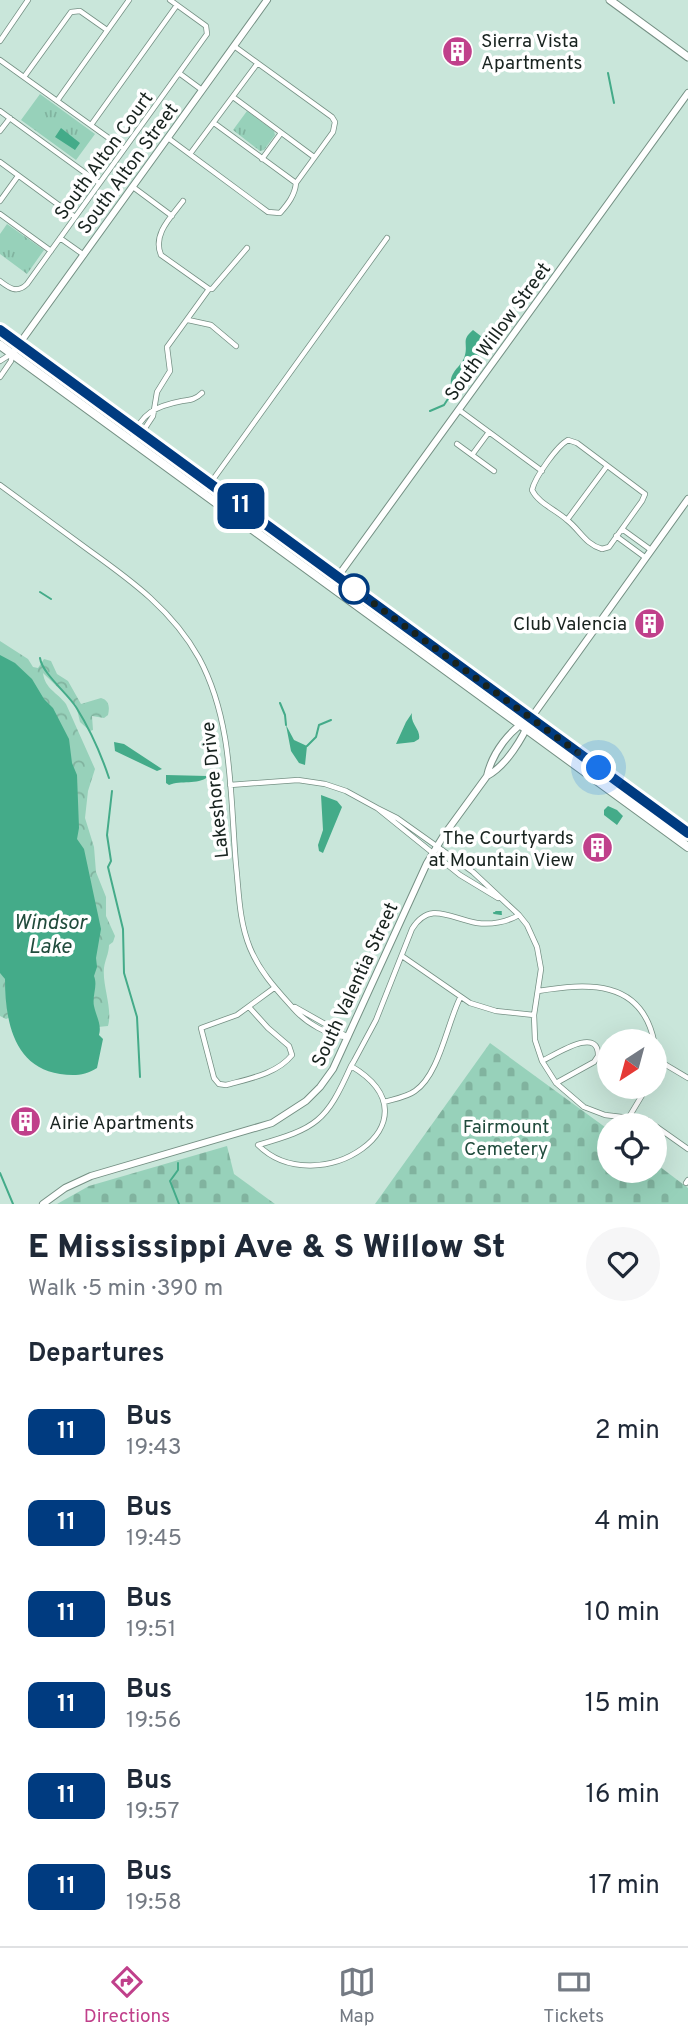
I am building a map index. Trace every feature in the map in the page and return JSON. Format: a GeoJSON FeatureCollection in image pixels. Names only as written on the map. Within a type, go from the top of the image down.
{"type":"FeatureCollection","features":[{"type":"Feature","properties":{"kind":"main road"},"geometry":{"type":"LineString","coordinates":[[610,0],[688,57]]}},
{"type":"Feature","properties":{"kind":"main road"},"geometry":{"type":"LineString","coordinates":[[0,330],[688,833]]}},
{"type":"Feature","properties":{"kind":"main road"},"geometry":{"type":"LineString","coordinates":[[0,345],[688,847]]}},
{"type":"Feature","properties":{"kind":"street"},"geometry":{"type":"LineString","coordinates":[[0,41],[28,0]]}},
{"type":"Feature","properties":{"kind":"street"},"geometry":{"type":"LineString","coordinates":[[57,101],[130,0]]}},
{"type":"Feature","properties":{"kind":"street"},"geometry":{"type":"LineString","coordinates":[[91,125],[177,5],[170,0]]}},
{"type":"Feature","properties":{"kind":"street","name":"South Alton Street"},"geometry":{"type":"LineString","coordinates":[[0,377],[19,344],[267,0]]}},
{"type":"Feature","properties":{"kind":"street","name":"South Alton Court"},"geometry":{"type":"LineString","coordinates":[[0,281],[14,290],[24,287],[204,39],[207,29],[177,5]]}},
{"type":"Feature","properties":{"kind":"street"},"geometry":{"type":"LineString","coordinates":[[24,77],[71,12],[80,11],[107,30]]}},
{"type":"Feature","properties":{"kind":"street"},"geometry":{"type":"LineString","coordinates":[[168,138],[271,214],[280,213],[285,208],[295,192],[296,183],[335,128],[334,119],[234,46]]}},
{"type":"Feature","properties":{"kind":"street"},"geometry":{"type":"LineString","coordinates":[[0,60],[124,149]]}},
{"type":"Feature","properties":{"kind":"street"},"geometry":{"type":"LineString","coordinates":[[190,154],[257,64]]}},
{"type":"Feature","properties":{"kind":"street"},"geometry":{"type":"LineString","coordinates":[[179,73],[202,90]]}},
{"type":"Feature","properties":{"kind":"street","name":"South Willow Street"},"geometry":{"type":"LineString","coordinates":[[331,586],[688,93]]}},
{"type":"Feature","properties":{"kind":"street"},"geometry":{"type":"LineString","coordinates":[[233,97],[314,157]]}},
{"type":"Feature","properties":{"kind":"street"},"geometry":{"type":"LineString","coordinates":[[0,111],[99,183]]}},
{"type":"Feature","properties":{"kind":"street"},"geometry":{"type":"LineString","coordinates":[[0,131],[10,118]]}},
{"type":"Feature","properties":{"kind":"street"},"geometry":{"type":"LineString","coordinates":[[214,123],[296,183]]}},
{"type":"Feature","properties":{"kind":"street"},"geometry":{"type":"LineString","coordinates":[[262,159],[281,133]]}},
{"type":"Feature","properties":{"kind":"street"},"geometry":{"type":"LineString","coordinates":[[0,162],[75,216]]}},
{"type":"Feature","properties":{"kind":"street"},"geometry":{"type":"LineString","coordinates":[[0,201],[18,176]]}},
{"type":"Feature","properties":{"kind":"street"},"geometry":{"type":"LineString","coordinates":[[133,187],[172,216]]}},
{"type":"Feature","properties":{"kind":"street"},"geometry":{"type":"LineString","coordinates":[[183,201],[159,235],[159,249],[161,255],[209,289]]}},
{"type":"Feature","properties":{"kind":"street"},"geometry":{"type":"LineString","coordinates":[[0,214],[51,251]]}},
{"type":"Feature","properties":{"kind":"street"},"geometry":{"type":"LineString","coordinates":[[60,237],[84,255]]}},
{"type":"Feature","properties":{"kind":"street"},"geometry":{"type":"LineString","coordinates":[[203,493],[387,238]]}},
{"type":"Feature","properties":{"kind":"street"},"geometry":{"type":"LineString","coordinates":[[131,440],[153,416],[157,392],[170,371],[167,347],[209,289],[216,285],[247,248]]}},
{"type":"Feature","properties":{"kind":"street"},"geometry":{"type":"LineString","coordinates":[[187,320],[193,319],[211,325],[236,346]]}},
{"type":"Feature","properties":{"kind":"street","name":"South Alton Street"},"geometry":{"type":"LineString","coordinates":[[0,361],[12,354]]}},
{"type":"Feature","properties":{"kind":"street"},"geometry":{"type":"LineString","coordinates":[[153,409],[197,399],[202,393]]}},
{"type":"Feature","properties":{"kind":"street"},"geometry":{"type":"LineString","coordinates":[[459,410],[542,471]]}},
{"type":"Feature","properties":{"kind":"street"},"geometry":{"type":"LineString","coordinates":[[472,455],[489,432]]}},
{"type":"Feature","properties":{"kind":"street"},"geometry":{"type":"LineString","coordinates":[[568,440],[577,443],[607,466],[645,494],[609,547],[602,549],[583,537],[568,520],[536,497],[532,490],[561,444],[568,440]]}},
{"type":"Feature","properties":{"kind":"street"},"geometry":{"type":"LineString","coordinates":[[457,444],[494,471]]}},
{"type":"Feature","properties":{"kind":"street"},"geometry":{"type":"LineString","coordinates":[[568,520],[607,466]]}},
{"type":"Feature","properties":{"kind":"street","name":"Lakeshore Drive"},"geometry":{"type":"LineString","coordinates":[[0,485],[135,583],[158,603],[180,628],[204,667],[218,705],[226,738],[242,920],[253,954],[274,988],[291,1005],[349,1037]]}},
{"type":"Feature","properties":{"kind":"street","name":"South Valentia Street"},"geometry":{"type":"LineString","coordinates":[[43,1204],[65,1188],[93,1175],[254,1129],[282,1118],[299,1107],[320,1087],[335,1067],[435,850],[487,776],[493,758],[531,718],[688,499]]}},
{"type":"Feature","properties":{"kind":"street"},"geometry":{"type":"LineString","coordinates":[[622,529],[651,550]]}},
{"type":"Feature","properties":{"kind":"street"},"geometry":{"type":"LineString","coordinates":[[616,536],[646,558]]}},
{"type":"Feature","properties":{"kind":"street"},"geometry":{"type":"LineString","coordinates":[[230,785],[290,780],[315,782],[346,791],[395,817],[464,878],[508,904]]}},
{"type":"Feature","properties":{"kind":"street"},"geometry":{"type":"LineString","coordinates":[[435,850],[473,872],[519,915],[532,935],[541,974],[534,1015],[534,1034],[542,1061],[556,1083],[578,1103],[600,1113]]}},
{"type":"Feature","properties":{"kind":"street"},"geometry":{"type":"LineString","coordinates":[[269,1161],[258,1145],[291,1135],[321,1118],[335,1101],[372,1030],[414,926],[428,915],[441,913],[484,924],[505,921],[519,915]]}},
{"type":"Feature","properties":{"kind":"street"},"geometry":{"type":"LineString","coordinates":[[402,956],[460,998],[485,1009],[534,1015]]}},
{"type":"Feature","properties":{"kind":"street"},"geometry":{"type":"LineString","coordinates":[[538,991],[584,985],[612,990],[629,1000],[650,1029]]}},
{"type":"Feature","properties":{"kind":"street"},"geometry":{"type":"LineString","coordinates":[[249,1007],[291,1048],[290,1058],[268,1072],[226,1085],[219,1084],[214,1078],[201,1028],[229,1019],[274,988]]}},
{"type":"Feature","properties":{"kind":"street"},"geometry":{"type":"LineString","coordinates":[[384,1102],[414,1091],[424,1081],[437,1058],[460,998]]}},
{"type":"Feature","properties":{"kind":"street"},"geometry":{"type":"LineString","coordinates":[[542,1061],[580,1042],[589,1042],[597,1048],[598,1056],[594,1062],[556,1083]]}},
{"type":"Feature","properties":{"kind":"street"},"geometry":{"type":"LineString","coordinates":[[351,1066],[374,1083],[384,1102],[384,1127],[379,1141]]}},
{"type":"Feature","properties":{"kind":"street"},"geometry":{"type":"LineString","coordinates":[[667,1066],[688,1078]]}},
{"type":"Feature","properties":{"kind":"street"},"geometry":{"type":"LineString","coordinates":[[667,1134],[688,1149]]}},
{"type":"Feature","properties":{"kind":"green space"},"geometry":{"type":"Polygon","coordinates":[[[40,94],[95,134],[76,160],[21,120],[40,94]]]}},
{"type":"Feature","properties":{"kind":"green space"},"geometry":{"type":"Polygon","coordinates":[[[247,111],[274,131],[275,135],[264,150],[260,151],[233,130],[247,111]]]}},
{"type":"Feature","properties":{"kind":"green space"},"geometry":{"type":"Polygon","coordinates":[[[7,224],[44,250],[27,274],[0,254],[0,234],[7,224]]]}},
{"type":"Feature","properties":{"kind":"green space"},"geometry":{"type":"Polygon","coordinates":[[[0,641],[28,659],[33,667],[38,668],[44,659],[51,661],[57,674],[68,681],[81,704],[101,698],[108,704],[108,715],[104,718],[92,716],[93,730],[90,731],[80,722],[76,705],[43,673],[49,687],[66,704],[95,769],[88,791],[85,818],[94,847],[96,872],[106,897],[106,916],[115,936],[109,945],[104,968],[108,1026],[98,1027],[95,1022],[77,841],[0,659],[0,641]]]}},
{"type":"Feature","properties":{"kind":"green space"},"geometry":{"type":"Polygon","coordinates":[[[0,971],[4,973],[11,1017],[6,1019],[0,1016],[0,971]]]}},
{"type":"Feature","properties":{"kind":"green space","name":"Fairmount Cemetery"},"geometry":{"type":"Polygon","coordinates":[[[490,1043],[597,1121],[597,1183],[667,1183],[667,1172],[688,1188],[688,1204],[375,1204],[490,1043]]]}},
{"type":"Feature","properties":{"kind":"green space"},"geometry":{"type":"Polygon","coordinates":[[[227,1146],[234,1174],[275,1204],[57,1204],[89,1186],[227,1146]]]}},
{"type":"Feature","properties":{"kind":"water"},"geometry":{"type":"Polygon","coordinates":[[[61,128],[80,143],[75,150],[55,137],[61,128]]]}},
{"type":"Feature","properties":{"kind":"water"},"geometry":{"type":"Polygon","coordinates":[[[473,330],[486,340],[487,344],[453,388],[452,376],[463,359],[466,339],[473,330]]]}},
{"type":"Feature","properties":{"kind":"water","name":"Windsor Lake"},"geometry":{"type":"Polygon","coordinates":[[[0,655],[15,663],[32,679],[53,708],[69,739],[72,763],[77,775],[77,839],[84,849],[101,929],[94,976],[94,1002],[99,1035],[103,1039],[97,1068],[83,1074],[60,1074],[44,1070],[32,1062],[15,1039],[7,1010],[5,979],[0,973],[0,655]]]}},
{"type":"Feature","properties":{"kind":"water"},"geometry":{"type":"Polygon","coordinates":[[[412,713],[419,739],[396,744],[406,722],[412,713]]]}},
{"type":"Feature","properties":{"kind":"water"},"geometry":{"type":"Polygon","coordinates":[[[286,725],[294,740],[307,746],[305,765],[299,763],[291,751],[286,725]]]}},
{"type":"Feature","properties":{"kind":"water"},"geometry":{"type":"Polygon","coordinates":[[[114,742],[124,744],[162,769],[157,771],[115,751],[114,742]]]}},
{"type":"Feature","properties":{"kind":"water"},"geometry":{"type":"Polygon","coordinates":[[[166,775],[208,777],[199,781],[169,785],[166,783],[166,775]]]}},
{"type":"Feature","properties":{"kind":"water"},"geometry":{"type":"Polygon","coordinates":[[[321,795],[337,801],[342,807],[323,853],[319,851],[318,845],[323,830],[321,795]]]}},
{"type":"Feature","properties":{"kind":"water"},"geometry":{"type":"Polygon","coordinates":[[[608,806],[623,816],[617,825],[604,815],[608,806]]]}},
{"type":"Feature","properties":{"kind":"waterway"},"geometry":{"type":"LineString","coordinates":[[608,73],[614,103]]}},
{"type":"Feature","properties":{"kind":"waterway"},"geometry":{"type":"LineString","coordinates":[[471,365],[479,371]]}},
{"type":"Feature","properties":{"kind":"waterway"},"geometry":{"type":"LineString","coordinates":[[430,411],[444,405],[455,388]]}},
{"type":"Feature","properties":{"kind":"waterway"},"geometry":{"type":"LineString","coordinates":[[40,592],[51,599]]}},
{"type":"Feature","properties":{"kind":"waterway"},"geometry":{"type":"LineString","coordinates":[[40,658],[45,670],[72,701],[81,716],[95,741],[109,778]]}},
{"type":"Feature","properties":{"kind":"waterway"},"geometry":{"type":"LineString","coordinates":[[280,703],[286,725]]}},
{"type":"Feature","properties":{"kind":"waterway"},"geometry":{"type":"LineString","coordinates":[[307,746],[316,737],[319,725],[331,720]]}},
{"type":"Feature","properties":{"kind":"waterway"},"geometry":{"type":"LineString","coordinates":[[112,791],[107,835],[111,861],[108,867],[123,929],[124,973],[137,1017],[140,1077]]}},
{"type":"Feature","properties":{"kind":"waterway"},"geometry":{"type":"LineString","coordinates":[[496,912],[501,912]]}},
{"type":"Feature","properties":{"kind":"waterway"},"geometry":{"type":"LineString","coordinates":[[494,913],[501,914]]}},
{"type":"Feature","properties":{"kind":"waterway"},"geometry":{"type":"LineString","coordinates":[[178,1163],[178,1170],[170,1181],[179,1204]]}},
{"type":"Feature","properties":{"kind":"waterway"},"geometry":{"type":"LineString","coordinates":[[0,1173],[13,1204]]}},
{"type":"Feature","properties":{"kind":"bus line","name":"11"},"geometry":{"type":"LineString","coordinates":[[0,330],[688,833]]}},
{"type":"Feature","properties":{"kind":"place","name":"Sierra Vista Apartments"},"geometry":{"type":"Point","coordinates":[458,51]}},
{"type":"Feature","properties":{"kind":"place","name":"Club Valencia"},"geometry":{"type":"Point","coordinates":[650,623]}},
{"type":"Feature","properties":{"kind":"place","name":"The Courtyards at Mountain View"},"geometry":{"type":"Point","coordinates":[597,848]}},
{"type":"Feature","properties":{"kind":"place","name":"Airie Apartments"},"geometry":{"type":"Point","coordinates":[26,1122]}},
{"type":"Feature","properties":{"kind":"route"},"geometry":{"type":"LineString","coordinates":[[354,589],[599,768]]}}]}
